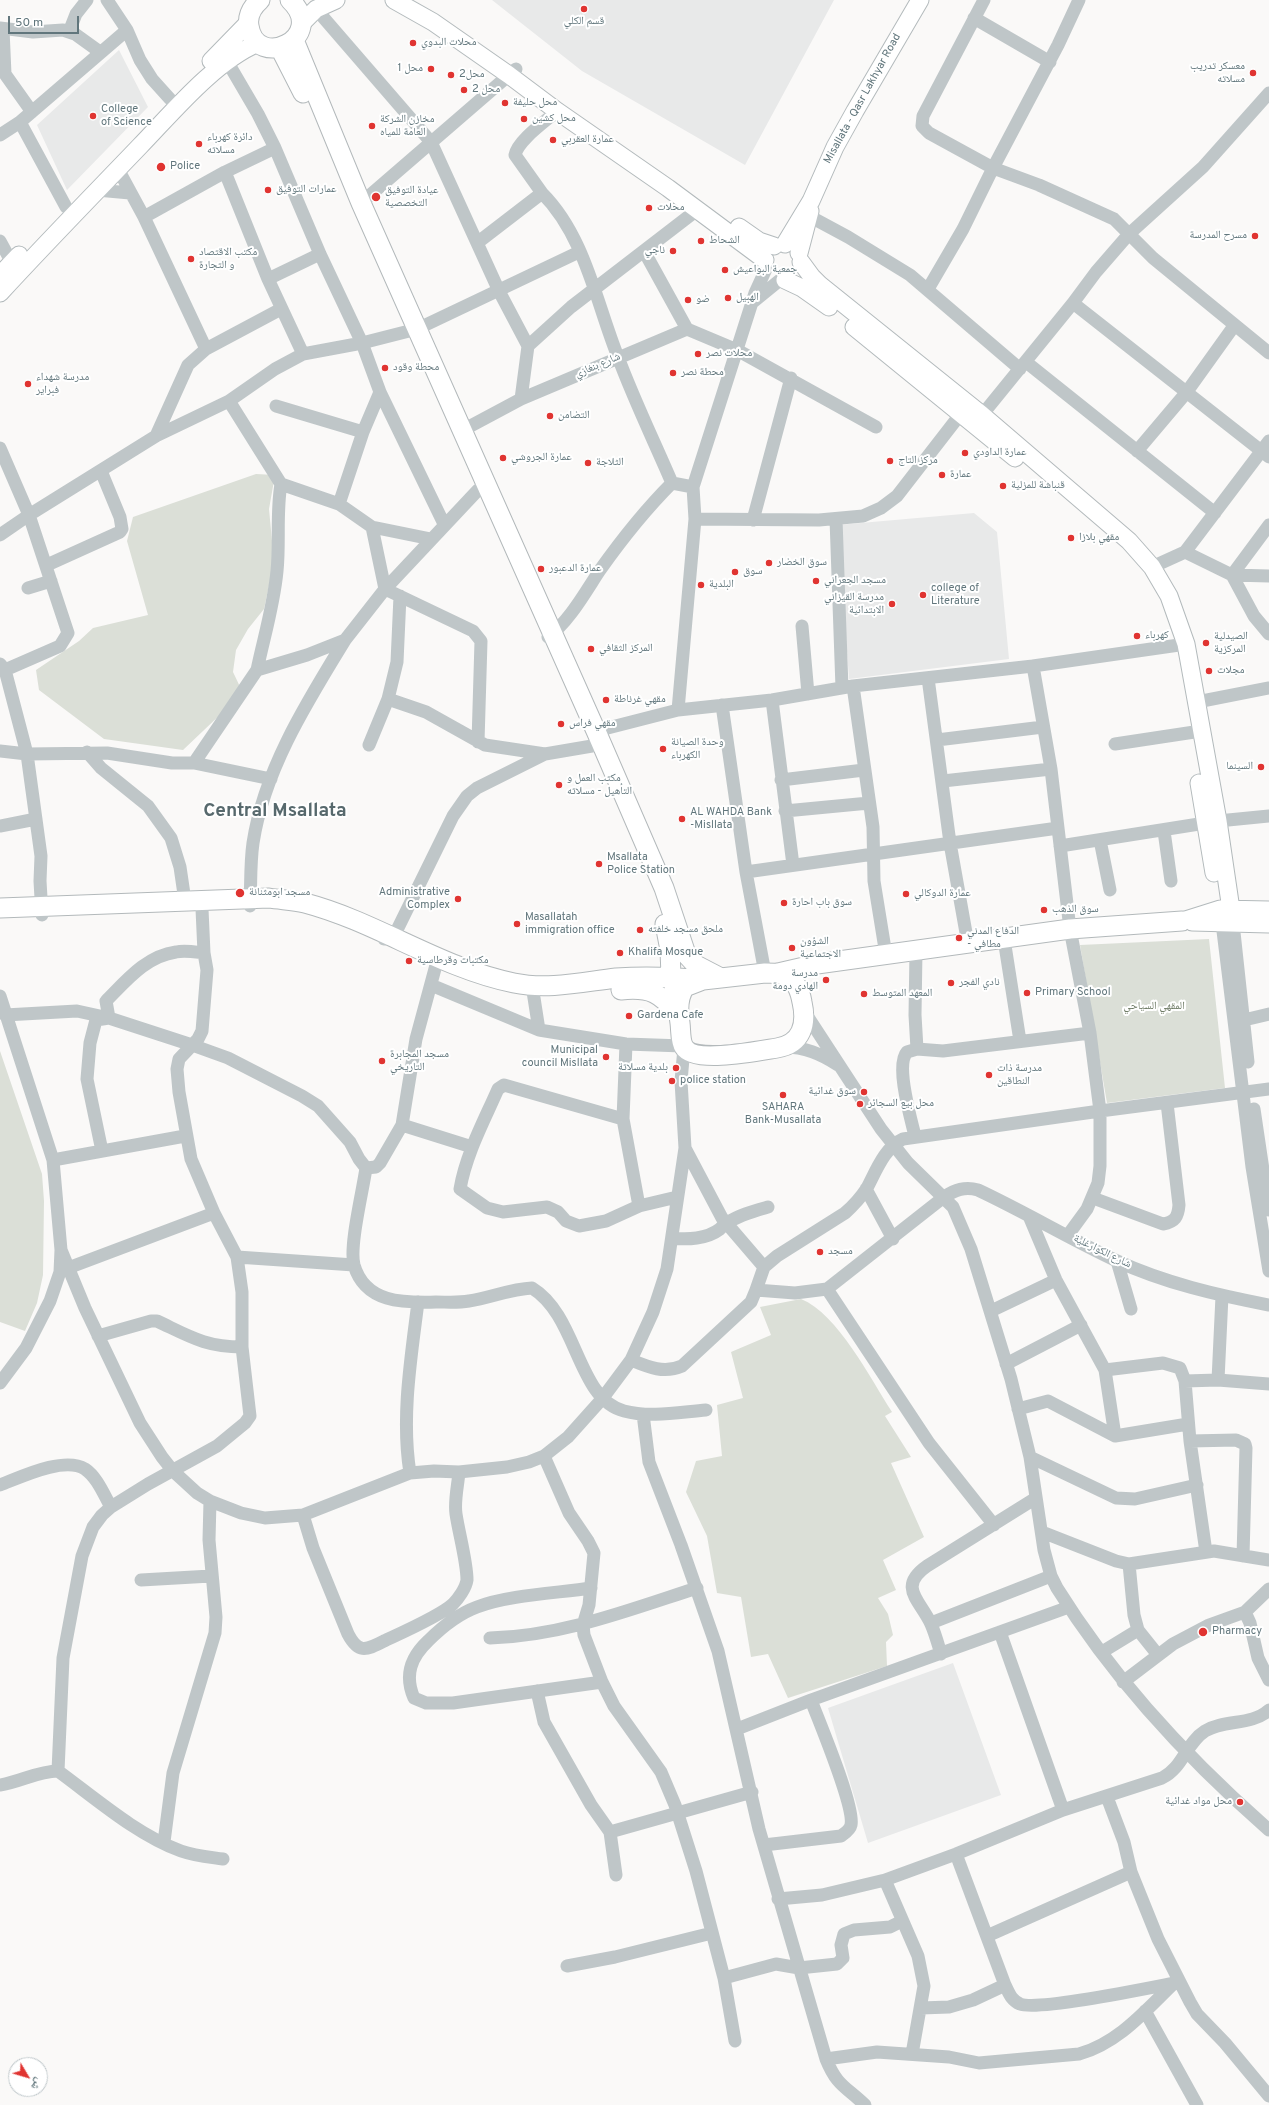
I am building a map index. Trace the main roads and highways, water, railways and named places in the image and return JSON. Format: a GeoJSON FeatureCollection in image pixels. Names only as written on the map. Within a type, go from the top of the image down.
{"type":"FeatureCollection","features":[{"type":"Feature","properties":{"kind":"highway"},"geometry":{"type":"LineString","coordinates":[[256,2],[249,13],[248,23],[249,30],[258,43],[272,48],[292,37]]}},
{"type":"Feature","properties":{"kind":"highway"},"geometry":{"type":"LineString","coordinates":[[302,4],[292,37],[300,87],[413,330],[463,430],[624,808],[667,896],[686,954],[712,979]]}},
{"type":"Feature","properties":{"kind":"highway"},"geometry":{"type":"LineString","coordinates":[[292,37],[478,490],[550,636]]}},
{"type":"Feature","properties":{"kind":"highway"},"geometry":{"type":"LineString","coordinates":[[624,808],[657,899],[670,950],[671,976],[679,1008],[684,1047],[690,1053],[704,1056],[784,1047],[793,1042],[801,1034],[804,1026],[804,1012],[798,988],[786,976],[772,973]]}},
{"type":"Feature","properties":{"kind":"highway"},"geometry":{"type":"LineString","coordinates":[[0,917],[42,910],[185,901],[303,903],[329,910],[436,965],[501,989],[533,990],[567,996],[642,989],[659,995],[679,1008]]}},
{"type":"Feature","properties":{"kind":"highway"},"geometry":{"type":"LineString","coordinates":[[0,908],[42,910],[202,909],[250,902]]}},
{"type":"Feature","properties":{"kind":"highway"},"geometry":{"type":"LineString","coordinates":[[385,938],[533,990],[551,986],[618,978],[671,976],[712,979],[772,973],[817,964],[1070,929],[1182,921]]}},
{"type":"Feature","properties":{"kind":"highway"},"geometry":{"type":"LineString","coordinates":[[798,988],[803,977],[817,964]]}},
{"type":"Feature","properties":{"kind":"highway"},"geometry":{"type":"LineString","coordinates":[[679,1008],[685,987],[712,979]]}},
{"type":"Feature","properties":{"kind":"main road"},"geometry":{"type":"LineString","coordinates":[[302,4],[336,0]]}},
{"type":"Feature","properties":{"kind":"main road"},"geometry":{"type":"LineString","coordinates":[[394,0],[463,37]]}},
{"type":"Feature","properties":{"kind":"main road"},"geometry":{"type":"LineString","coordinates":[[414,0],[436,13],[463,37],[671,184],[697,210],[782,255]]}},
{"type":"Feature","properties":{"kind":"main road","name":"Misallata - Qasr Lakhyar Road"},"geometry":{"type":"LineString","coordinates":[[783,280],[795,276],[800,267],[782,255],[810,209],[835,147],[920,0]]}},
{"type":"Feature","properties":{"kind":"main road"},"geometry":{"type":"LineString","coordinates":[[0,275],[170,99],[229,44],[248,23]]}},
{"type":"Feature","properties":{"kind":"main road"},"geometry":{"type":"LineString","coordinates":[[0,293],[178,107],[227,61],[244,49],[258,43]]}},
{"type":"Feature","properties":{"kind":"main road"},"geometry":{"type":"LineString","coordinates":[[513,72],[557,111],[782,255],[812,277],[965,409],[1135,560],[1161,600],[1182,645],[1226,916]]}},
{"type":"Feature","properties":{"kind":"main road"},"geometry":{"type":"LineString","coordinates":[[782,255],[773,277],[783,280],[815,296],[965,409],[982,415],[1129,541],[1152,567],[1170,596],[1197,702],[1197,732]]}},
{"type":"Feature","properties":{"kind":"main road"},"geometry":{"type":"LineString","coordinates":[[1182,921],[1269,910]]}},
{"type":"Feature","properties":{"kind":"main road"},"geometry":{"type":"LineString","coordinates":[[1226,916],[1269,924]]}},
{"type":"Feature","properties":{"kind":"place","name":"قسم الكلي"},"geometry":{"type":"Point","coordinates":[584,9]}},
{"type":"Feature","properties":{"kind":"place","name":"محلات البدوي"},"geometry":{"type":"Point","coordinates":[413,43]}},
{"type":"Feature","properties":{"kind":"place","name":"محل 1"},"geometry":{"type":"Point","coordinates":[431,69]}},
{"type":"Feature","properties":{"kind":"place","name":"معسكر تدريب مسلاته"},"geometry":{"type":"Point","coordinates":[1253,73]}},
{"type":"Feature","properties":{"kind":"place","name":"محل2"},"geometry":{"type":"Point","coordinates":[451,75]}},
{"type":"Feature","properties":{"kind":"place","name":"محل 2"},"geometry":{"type":"Point","coordinates":[464,90]}},
{"type":"Feature","properties":{"kind":"place","name":"محل حليفة"},"geometry":{"type":"Point","coordinates":[505,103]}},
{"type":"Feature","properties":{"kind":"place","name":"College of Science"},"geometry":{"type":"Point","coordinates":[93,116]}},
{"type":"Feature","properties":{"kind":"place","name":"محل كشين"},"geometry":{"type":"Point","coordinates":[524,119]}},
{"type":"Feature","properties":{"kind":"place","name":"مخازن الشركة العامة للمياه"},"geometry":{"type":"Point","coordinates":[372,126]}},
{"type":"Feature","properties":{"kind":"place","name":"عمارة العقربي"},"geometry":{"type":"Point","coordinates":[553,140]}},
{"type":"Feature","properties":{"kind":"place","name":"دائرة كهرباء مسلاته"},"geometry":{"type":"Point","coordinates":[199,144]}},
{"type":"Feature","properties":{"kind":"place","name":"Police"},"geometry":{"type":"Point","coordinates":[161,167]}},
{"type":"Feature","properties":{"kind":"place","name":"عمارات التوفيق"},"geometry":{"type":"Point","coordinates":[268,190]}},
{"type":"Feature","properties":{"kind":"place","name":"عيادة التوفيق التخصصية"},"geometry":{"type":"Point","coordinates":[376,197]}},
{"type":"Feature","properties":{"kind":"place","name":"محلات"},"geometry":{"type":"Point","coordinates":[649,208]}},
{"type":"Feature","properties":{"kind":"place","name":"مسرح المدرسة"},"geometry":{"type":"Point","coordinates":[1255,236]}},
{"type":"Feature","properties":{"kind":"place","name":"الشحاط"},"geometry":{"type":"Point","coordinates":[701,241]}},
{"type":"Feature","properties":{"kind":"place","name":"ناجي"},"geometry":{"type":"Point","coordinates":[673,251]}},
{"type":"Feature","properties":{"kind":"place","name":"مكتب الاقتصاد و التجارة"},"geometry":{"type":"Point","coordinates":[191,259]}},
{"type":"Feature","properties":{"kind":"place","name":"جمعية البواعيش"},"geometry":{"type":"Point","coordinates":[725,270]}},
{"type":"Feature","properties":{"kind":"place","name":"الهبيل"},"geometry":{"type":"Point","coordinates":[728,298]}},
{"type":"Feature","properties":{"kind":"place","name":"ضو"},"geometry":{"type":"Point","coordinates":[688,300]}},
{"type":"Feature","properties":{"kind":"place","name":"محلات نصر"},"geometry":{"type":"Point","coordinates":[698,354]}},
{"type":"Feature","properties":{"kind":"place","name":"محطة وقود"},"geometry":{"type":"Point","coordinates":[385,368]}},
{"type":"Feature","properties":{"kind":"place","name":"محطة نصر"},"geometry":{"type":"Point","coordinates":[673,373]}},
{"type":"Feature","properties":{"kind":"place","name":"مدرسة شهداء فبراير"},"geometry":{"type":"Point","coordinates":[28,384]}},
{"type":"Feature","properties":{"kind":"place","name":"التضامن"},"geometry":{"type":"Point","coordinates":[550,416]}},
{"type":"Feature","properties":{"kind":"place","name":"عمارة الداودي"},"geometry":{"type":"Point","coordinates":[965,453]}},
{"type":"Feature","properties":{"kind":"place","name":"عمارة الجروشي"},"geometry":{"type":"Point","coordinates":[503,458]}},
{"type":"Feature","properties":{"kind":"place","name":"مركز التاج"},"geometry":{"type":"Point","coordinates":[890,461]}},
{"type":"Feature","properties":{"kind":"place","name":"الثلاجة"},"geometry":{"type":"Point","coordinates":[588,463]}},
{"type":"Feature","properties":{"kind":"place","name":"عمارة"},"geometry":{"type":"Point","coordinates":[942,475]}},
{"type":"Feature","properties":{"kind":"place","name":"قنباشة للمزلية"},"geometry":{"type":"Point","coordinates":[1003,486]}},
{"type":"Feature","properties":{"kind":"place","name":"مقهي بلازا"},"geometry":{"type":"Point","coordinates":[1071,538]}},
{"type":"Feature","properties":{"kind":"place","name":"سوق الخضار"},"geometry":{"type":"Point","coordinates":[769,563]}},
{"type":"Feature","properties":{"kind":"place","name":"عمارة الدعبور"},"geometry":{"type":"Point","coordinates":[541,569]}},
{"type":"Feature","properties":{"kind":"place","name":"سوق"},"geometry":{"type":"Point","coordinates":[735,572]}},
{"type":"Feature","properties":{"kind":"place","name":"مسجد الجعراني"},"geometry":{"type":"Point","coordinates":[816,581]}},
{"type":"Feature","properties":{"kind":"place","name":"البلدية"},"geometry":{"type":"Point","coordinates":[701,585]}},
{"type":"Feature","properties":{"kind":"place","name":"college of Literature"},"geometry":{"type":"Point","coordinates":[923,595]}},
{"type":"Feature","properties":{"kind":"place","name":"مدرسة القيزاني الابتدائية"},"geometry":{"type":"Point","coordinates":[892,604]}},
{"type":"Feature","properties":{"kind":"place","name":"كهرباء"},"geometry":{"type":"Point","coordinates":[1137,636]}},
{"type":"Feature","properties":{"kind":"place","name":"الصيدلية المركزية"},"geometry":{"type":"Point","coordinates":[1206,643]}},
{"type":"Feature","properties":{"kind":"place","name":"المركز الثقافي"},"geometry":{"type":"Point","coordinates":[591,649]}},
{"type":"Feature","properties":{"kind":"place","name":"مجلات"},"geometry":{"type":"Point","coordinates":[1209,671]}},
{"type":"Feature","properties":{"kind":"place","name":"مقهي غرناطة"},"geometry":{"type":"Point","coordinates":[606,700]}},
{"type":"Feature","properties":{"kind":"place","name":"مقهي فراس"},"geometry":{"type":"Point","coordinates":[561,724]}},
{"type":"Feature","properties":{"kind":"place","name":"وحدة الصيانة الكهرباء"},"geometry":{"type":"Point","coordinates":[663,749]}},
{"type":"Feature","properties":{"kind":"place","name":"السينما"},"geometry":{"type":"Point","coordinates":[1261,767]}},
{"type":"Feature","properties":{"kind":"place","name":"مكتب العمل و التأهيل - مسلاته"},"geometry":{"type":"Point","coordinates":[559,785]}},
{"type":"Feature","properties":{"kind":"place","name":"AL WAHDA Bank -Misllata"},"geometry":{"type":"Point","coordinates":[682,819]}},
{"type":"Feature","properties":{"kind":"place","name":"Msallata Police Station"},"geometry":{"type":"Point","coordinates":[599,864]}},
{"type":"Feature","properties":{"kind":"place","name":"مسجد ابومثنانة"},"geometry":{"type":"Point","coordinates":[240,893]}},
{"type":"Feature","properties":{"kind":"place","name":"عمارة الدوكالي"},"geometry":{"type":"Point","coordinates":[906,894]}},
{"type":"Feature","properties":{"kind":"place","name":"Administrative Complex"},"geometry":{"type":"Point","coordinates":[458,899]}},
{"type":"Feature","properties":{"kind":"place","name":"سوق باب احارة"},"geometry":{"type":"Point","coordinates":[784,903]}},
{"type":"Feature","properties":{"kind":"place","name":"سوق الذهب"},"geometry":{"type":"Point","coordinates":[1044,910]}},
{"type":"Feature","properties":{"kind":"place","name":"Masallatah immigration office"},"geometry":{"type":"Point","coordinates":[517,924]}},
{"type":"Feature","properties":{"kind":"place","name":"ملحق مسجد خلفته"},"geometry":{"type":"Point","coordinates":[640,930]}},
{"type":"Feature","properties":{"kind":"place","name":"الدفاع المدني - مطافي"},"geometry":{"type":"Point","coordinates":[959,938]}},
{"type":"Feature","properties":{"kind":"place","name":"الشؤون الاجتماعية"},"geometry":{"type":"Point","coordinates":[792,948]}},
{"type":"Feature","properties":{"kind":"place","name":"Khalifa Mosque"},"geometry":{"type":"Point","coordinates":[620,953]}},
{"type":"Feature","properties":{"kind":"place","name":"مكتبات وقرطاسية"},"geometry":{"type":"Point","coordinates":[409,961]}},
{"type":"Feature","properties":{"kind":"place","name":"مدرسة الهادي دومة"},"geometry":{"type":"Point","coordinates":[826,980]}},
{"type":"Feature","properties":{"kind":"place","name":"نادي الفجر"},"geometry":{"type":"Point","coordinates":[951,983]}},
{"type":"Feature","properties":{"kind":"place","name":"Primary School"},"geometry":{"type":"Point","coordinates":[1027,993]}},
{"type":"Feature","properties":{"kind":"place","name":"المعهد المتوسط"},"geometry":{"type":"Point","coordinates":[864,994]}},
{"type":"Feature","properties":{"kind":"place","name":"Gardena Cafe"},"geometry":{"type":"Point","coordinates":[629,1016]}},
{"type":"Feature","properties":{"kind":"place","name":"Municipal council Misllata"},"geometry":{"type":"Point","coordinates":[606,1057]}},
{"type":"Feature","properties":{"kind":"place","name":"مسجد المجابرة التاريخي"},"geometry":{"type":"Point","coordinates":[382,1061]}},
{"type":"Feature","properties":{"kind":"place","name":"بلدية مسلاتة"},"geometry":{"type":"Point","coordinates":[676,1068]}},
{"type":"Feature","properties":{"kind":"place","name":"مدرسة ذات النطاقين"},"geometry":{"type":"Point","coordinates":[989,1075]}},
{"type":"Feature","properties":{"kind":"place","name":"police station"},"geometry":{"type":"Point","coordinates":[672,1081]}},
{"type":"Feature","properties":{"kind":"place","name":"سوق غدائية"},"geometry":{"type":"Point","coordinates":[864,1092]}},
{"type":"Feature","properties":{"kind":"place","name":"SAHARA Bank-Musallata"},"geometry":{"type":"Point","coordinates":[783,1095]}},
{"type":"Feature","properties":{"kind":"place","name":"محل بيع السجائر"},"geometry":{"type":"Point","coordinates":[860,1104]}},
{"type":"Feature","properties":{"kind":"place","name":"مسجد"},"geometry":{"type":"Point","coordinates":[820,1252]}},
{"type":"Feature","properties":{"kind":"place","name":"Pharmacy"},"geometry":{"type":"Point","coordinates":[1203,1632]}},
{"type":"Feature","properties":{"kind":"place","name":"محل مواد غدائية"},"geometry":{"type":"Point","coordinates":[1240,1802]}},
{"type":"Feature","properties":{"kind":"district","name":"Central Msallata"},"geometry":{"type":"Point","coordinates":[275,812]}},
{"type":"Feature","properties":{"kind":"park label","name":"المقهي السياحي"},"geometry":{"type":"Point","coordinates":[1154,1007]}}]}
